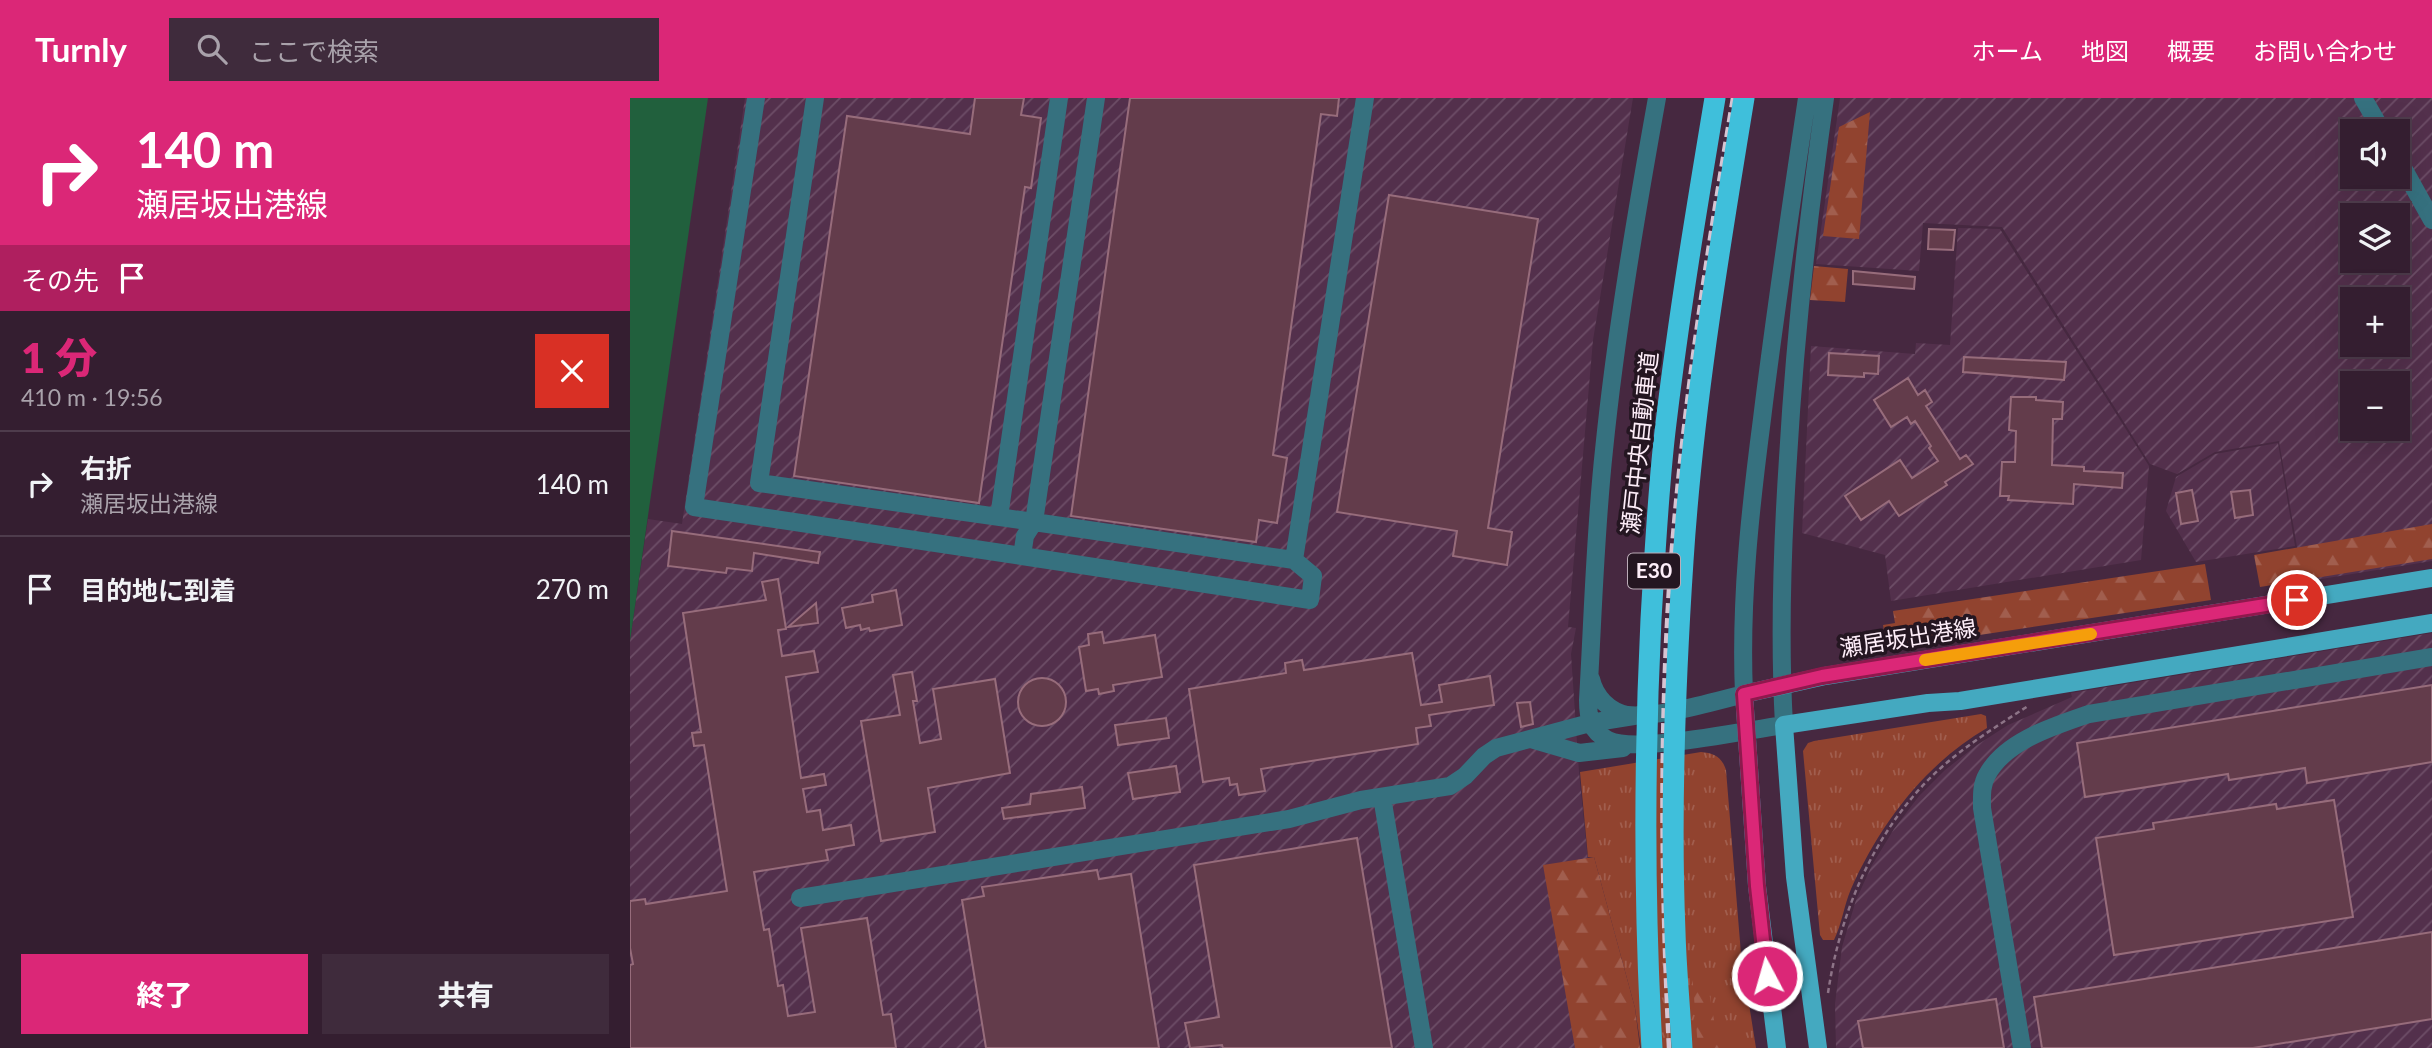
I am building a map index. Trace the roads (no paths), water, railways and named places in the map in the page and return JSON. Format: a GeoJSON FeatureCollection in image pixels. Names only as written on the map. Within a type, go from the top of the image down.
{"type":"FeatureCollection","features":[{"type":"Feature","properties":{"kind":"highway","name":"瀬戸中央自動車道"},"geometry":{"type":"LineString","coordinates":[[1653,1048],[1646,937],[1645,810],[1654,556],[1665,425],[1715,98]]}},
{"type":"Feature","properties":{"kind":"highway","name":"E30"},"geometry":{"type":"LineString","coordinates":[[1682,1048],[1675,931],[1675,807],[1676,695],[1683,558],[1696,426],[1713,296],[1744,98]]}},
{"type":"Feature","properties":{"kind":"main road","name":"瀬居坂出港線"},"geometry":{"type":"LineString","coordinates":[[1744,694],[1822,676],[2432,578]]}},
{"type":"Feature","properties":{"kind":"main road"},"geometry":{"type":"LineString","coordinates":[[1818,1048],[1795,877],[1784,725],[1928,703],[1960,701],[2432,623]]}},
{"type":"Feature","properties":{"kind":"main road"},"geometry":{"type":"LineString","coordinates":[[1744,694],[1757,886],[1777,1048]]}},
{"type":"Feature","properties":{"kind":"street"},"geometry":{"type":"LineString","coordinates":[[756,98],[694,507],[1310,600],[1313,576],[1294,560],[759,483],[814,98]]}},
{"type":"Feature","properties":{"kind":"street"},"geometry":{"type":"LineString","coordinates":[[999,517],[1059,98]]}},
{"type":"Feature","properties":{"kind":"street"},"geometry":{"type":"LineString","coordinates":[[1022,556],[1026,536],[1034,522],[1096,98]]}},
{"type":"Feature","properties":{"kind":"street"},"geometry":{"type":"LineString","coordinates":[[1294,560],[1365,98]]}},
{"type":"Feature","properties":{"kind":"street"},"geometry":{"type":"LineString","coordinates":[[1652,745],[1615,743],[1605,739],[1590,723],[1588,714],[1595,551],[1605,439],[1621,312],[1657,98]]}},
{"type":"Feature","properties":{"kind":"street"},"geometry":{"type":"LineString","coordinates":[[800,898],[1289,819],[1382,797],[1450,786],[1496,748],[1590,723],[1700,705],[1744,694],[1744,586],[1756,467],[1807,98]]}},
{"type":"Feature","properties":{"kind":"street"},"geometry":{"type":"LineString","coordinates":[[1531,739],[1579,753],[1784,725],[1781,588],[1793,384],[1809,206],[1825,98]]}},
{"type":"Feature","properties":{"kind":"street"},"geometry":{"type":"LineString","coordinates":[[2363,98],[2375,119]]}},
{"type":"Feature","properties":{"kind":"street"},"geometry":{"type":"LineString","coordinates":[[2410,181],[2432,220]]}},
{"type":"Feature","properties":{"kind":"street"},"geometry":{"type":"LineString","coordinates":[[2022,1048],[1982,808],[1985,777],[2006,752],[2089,714],[2432,657]]}},
{"type":"Feature","properties":{"kind":"street"},"geometry":{"type":"LineString","coordinates":[[1590,672],[1593,687],[1605,704],[1627,715],[1640,715]]}},
{"type":"Feature","properties":{"kind":"street"},"geometry":{"type":"LineString","coordinates":[[1382,797],[1424,1048]]}},
{"type":"Feature","properties":{"kind":"railway"},"geometry":{"type":"LineString","coordinates":[[1669,1048],[1662,804],[1664,682],[1671,560],[1697,328],[1733,98]]}}]}
